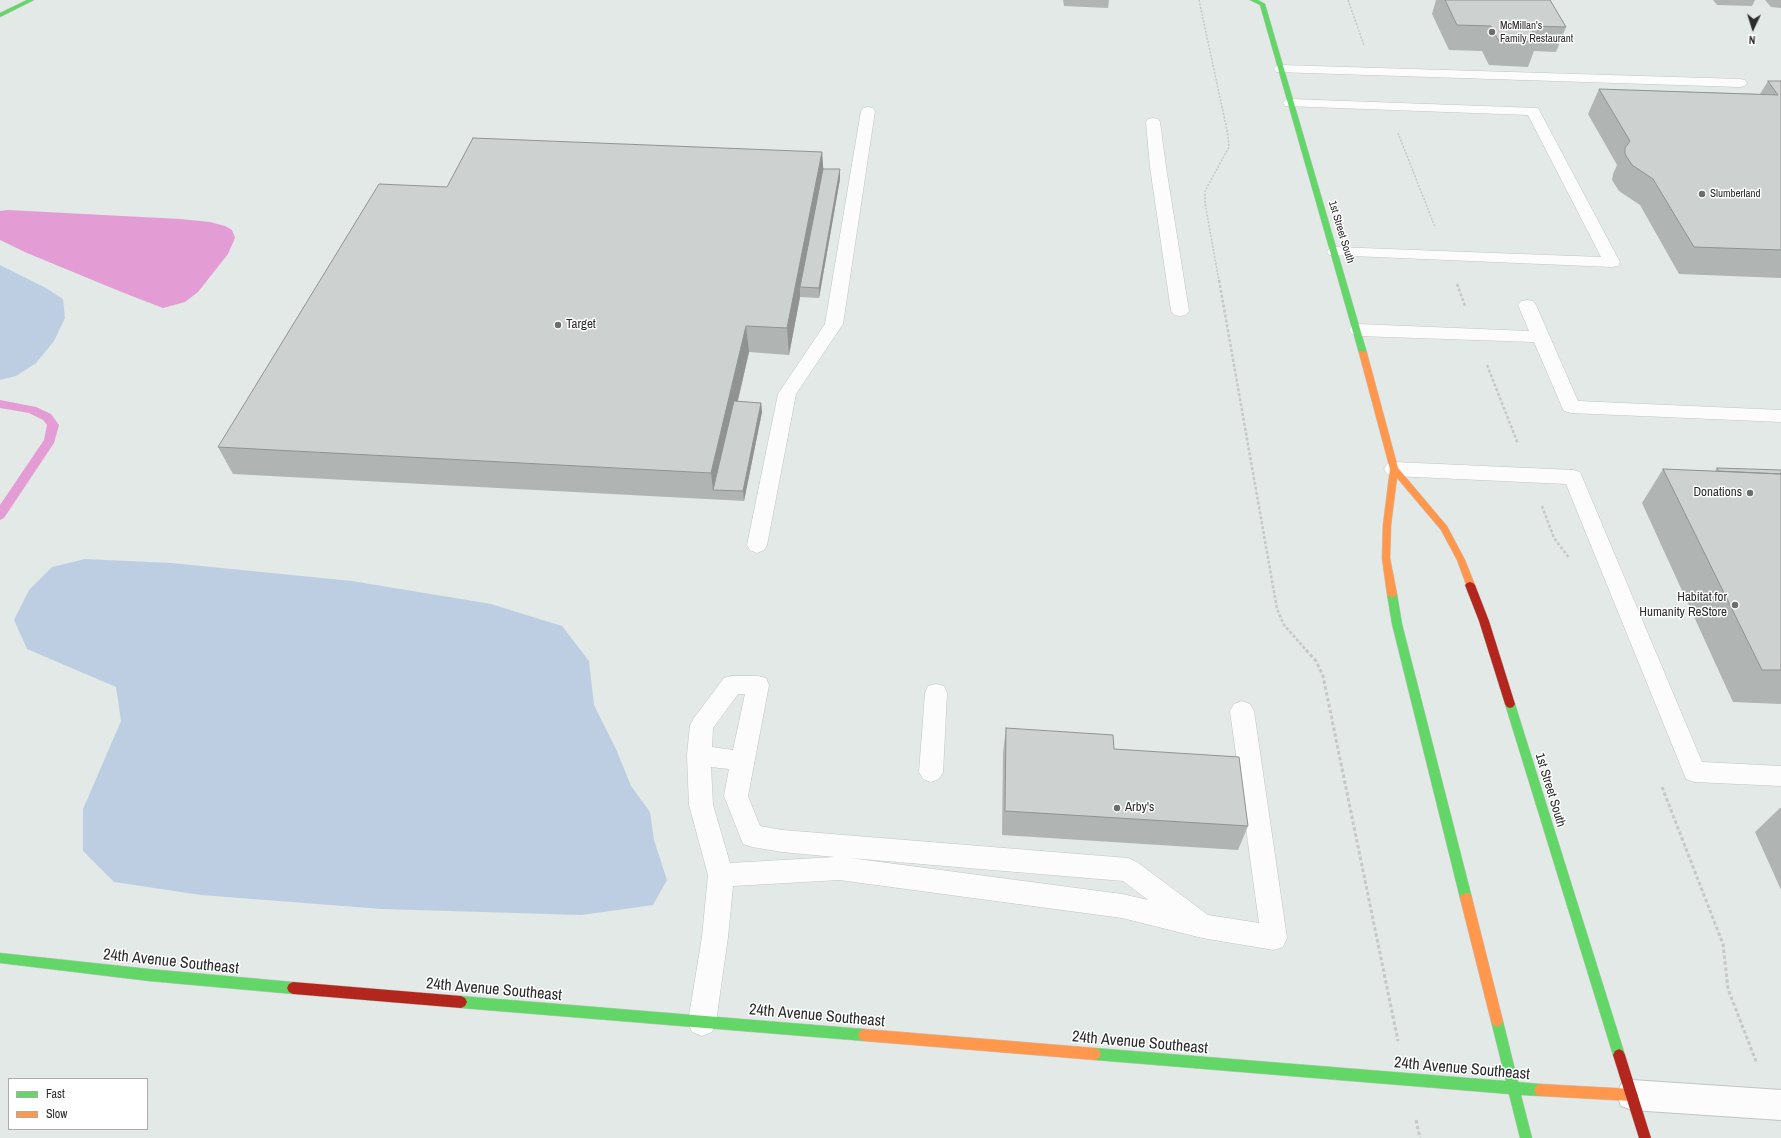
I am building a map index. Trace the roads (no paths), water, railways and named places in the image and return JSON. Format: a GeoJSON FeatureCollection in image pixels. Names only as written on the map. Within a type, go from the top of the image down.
{"type":"FeatureCollection","features":[{"type":"Feature","properties":{"kind":"main road"},"geometry":{"type":"LineString","coordinates":[[0,15],[31,0]]}},
{"type":"Feature","properties":{"kind":"main road","name":"1st Street South"},"geometry":{"type":"LineString","coordinates":[[1260,1],[1358,330],[1394,468],[1387,525],[1386,558],[1397,624],[1526,1138]]}},
{"type":"Feature","properties":{"kind":"main road","name":"1st Street South"},"geometry":{"type":"LineString","coordinates":[[1394,468],[1444,528],[1460,560],[1484,621],[1645,1138]]}},
{"type":"Feature","properties":{"kind":"main road","name":"24th Avenue Southeast"},"geometry":{"type":"LineString","coordinates":[[0,958],[148,975],[254,985],[1514,1089],[1632,1095]]}},
{"type":"Feature","properties":{"kind":"street"},"geometry":{"type":"LineString","coordinates":[[1632,1095],[1777,1104]]}},
{"type":"Feature","properties":{"kind":"lane"},"geometry":{"type":"LineString","coordinates":[[1281,70],[1740,83]]}},
{"type":"Feature","properties":{"kind":"lane"},"geometry":{"type":"LineString","coordinates":[[1290,103],[1533,111],[1612,262],[1335,252]]}},
{"type":"Feature","properties":{"kind":"lane"},"geometry":{"type":"LineString","coordinates":[[757,545],[786,394],[834,324],[868,111]]}},
{"type":"Feature","properties":{"kind":"lane"},"geometry":{"type":"LineString","coordinates":[[1153,122],[1158,167],[1180,311]]}},
{"type":"Feature","properties":{"kind":"lane"},"geometry":{"type":"LineString","coordinates":[[1527,305],[1571,407],[1781,416]]}},
{"type":"Feature","properties":{"kind":"lane"},"geometry":{"type":"LineString","coordinates":[[1358,330],[1541,337]]}},
{"type":"Feature","properties":{"kind":"lane"},"geometry":{"type":"LineString","coordinates":[[1394,468],[1573,477],[1694,772],[1781,776]]}},
{"type":"Feature","properties":{"kind":"lane"},"geometry":{"type":"LineString","coordinates":[[702,1022],[715,937],[721,875],[702,805],[699,755],[702,725],[732,685],[758,685],[736,796],[752,836],[782,841],[1128,870],[1202,926]]}},
{"type":"Feature","properties":{"kind":"lane"},"geometry":{"type":"LineString","coordinates":[[931,772],[936,693]]}},
{"type":"Feature","properties":{"kind":"lane"},"geometry":{"type":"LineString","coordinates":[[721,875],[839,868],[1122,906],[1202,926],[1274,938],[1242,711]]}},
{"type":"Feature","properties":{"kind":"lane"},"geometry":{"type":"LineString","coordinates":[[699,755],[742,761]]}},
{"type":"Feature","properties":{"kind":"waterway"},"geometry":{"type":"LineString","coordinates":[[0,404],[32,410],[47,417],[53,425],[50,440],[0,515]]}},
{"type":"Feature","properties":{"kind":"place","name":"McMillan's Family Restaurant"},"geometry":{"type":"Point","coordinates":[1492,32]}},
{"type":"Feature","properties":{"kind":"place","name":"Slumberland"},"geometry":{"type":"Point","coordinates":[1702,194]}},
{"type":"Feature","properties":{"kind":"place","name":"Target"},"geometry":{"type":"Point","coordinates":[558,325]}},
{"type":"Feature","properties":{"kind":"place","name":"Donations"},"geometry":{"type":"Point","coordinates":[1750,493]}},
{"type":"Feature","properties":{"kind":"place","name":"Habitat for Humanity ReStore"},"geometry":{"type":"Point","coordinates":[1735,605]}},
{"type":"Feature","properties":{"kind":"place","name":"Arby's"},"geometry":{"type":"Point","coordinates":[1117,808]}}]}
